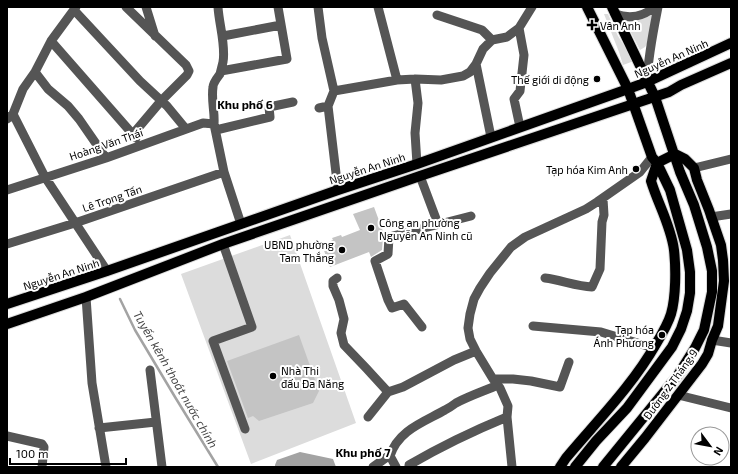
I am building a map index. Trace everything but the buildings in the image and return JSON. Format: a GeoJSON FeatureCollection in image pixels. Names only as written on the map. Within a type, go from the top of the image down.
{"type":"FeatureCollection","features":[{"type":"Feature","properties":{"kind":"main road","name":"Đường 2 Tháng 9"},"geometry":{"type":"LineString","coordinates":[[576,467],[596,441],[627,408],[672,347],[681,329],[687,311],[690,293],[690,272],[687,250],[670,190],[655,160],[628,89],[587,7]]}},
{"type":"Feature","properties":{"kind":"main road","name":"Đường 2 Tháng 9"},"geometry":{"type":"LineString","coordinates":[[602,467],[678,375],[695,348],[704,330],[712,292],[712,271],[707,247],[694,205],[680,172],[655,97],[614,11]]}},
{"type":"Feature","properties":{"kind":"main road","name":"Nguyễn An Ninh"},"geometry":{"type":"LineString","coordinates":[[7,304],[107,271],[520,128],[647,82],[731,43]]}},
{"type":"Feature","properties":{"kind":"main road"},"geometry":{"type":"LineString","coordinates":[[7,324],[86,298],[224,244],[669,92],[681,85],[731,63]]}},
{"type":"Feature","properties":{"kind":"main road"},"geometry":{"type":"LineString","coordinates":[[560,467],[566,458],[615,402],[648,357],[666,326],[671,314],[674,299],[674,251],[672,240],[651,181],[655,160],[675,154],[685,159],[694,168]]}},
{"type":"Feature","properties":{"kind":"main road","name":"Đường 2 Tháng 9"},"geometry":{"type":"LineString","coordinates":[[621,467],[702,364],[708,354],[718,326],[727,266],[694,168]]}},
{"type":"Feature","properties":{"kind":"main road"},"geometry":{"type":"LineString","coordinates":[[219,232],[224,244]]}},
{"type":"Feature","properties":{"kind":"street"},"geometry":{"type":"LineString","coordinates":[[126,7],[186,65],[189,71],[133,134]]}},
{"type":"Feature","properties":{"kind":"street"},"geometry":{"type":"LineString","coordinates":[[146,7],[156,37]]}},
{"type":"Feature","properties":{"kind":"street"},"geometry":{"type":"LineString","coordinates":[[218,7],[223,36],[224,60],[221,71],[213,86],[212,101],[215,116],[215,127],[224,172],[241,224]]}},
{"type":"Feature","properties":{"kind":"street"},"geometry":{"type":"LineString","coordinates":[[221,71],[287,59],[278,7]]}},
{"type":"Feature","properties":{"kind":"street"},"geometry":{"type":"LineString","coordinates":[[318,7],[322,38],[334,91],[324,107],[338,190]]}},
{"type":"Feature","properties":{"kind":"street"},"geometry":{"type":"LineString","coordinates":[[378,7],[397,80]]}},
{"type":"Feature","properties":{"kind":"street"},"geometry":{"type":"LineString","coordinates":[[334,91],[397,80],[442,80],[463,76],[470,72],[476,64],[483,49],[492,40],[507,37],[519,28],[532,7]]}},
{"type":"Feature","properties":{"kind":"street"},"geometry":{"type":"LineString","coordinates":[[614,11],[624,17],[636,17],[646,13],[654,7]]}},
{"type":"Feature","properties":{"kind":"street"},"geometry":{"type":"LineString","coordinates":[[647,82],[648,62],[658,7]]}},
{"type":"Feature","properties":{"kind":"street"},"geometry":{"type":"LineString","coordinates":[[107,271],[45,177],[9,117],[23,89],[35,72],[50,41],[75,8],[140,81],[167,106],[186,129]]}},
{"type":"Feature","properties":{"kind":"street"},"geometry":{"type":"LineString","coordinates":[[437,15],[482,30],[492,40]]}},
{"type":"Feature","properties":{"kind":"street"},"geometry":{"type":"LineString","coordinates":[[223,36],[281,25]]}},
{"type":"Feature","properties":{"kind":"street"},"geometry":{"type":"LineString","coordinates":[[519,28],[524,55],[520,91],[514,99],[520,128]]}},
{"type":"Feature","properties":{"kind":"street"},"geometry":{"type":"LineString","coordinates":[[50,41],[142,145]]}},
{"type":"Feature","properties":{"kind":"street"},"geometry":{"type":"LineString","coordinates":[[476,64],[491,137]]}},
{"type":"Feature","properties":{"kind":"street"},"geometry":{"type":"LineString","coordinates":[[35,72],[48,89],[68,106],[79,119],[106,158]]}},
{"type":"Feature","properties":{"kind":"street"},"geometry":{"type":"LineString","coordinates":[[415,79],[418,103],[415,133],[417,164]]}},
{"type":"Feature","properties":{"kind":"street","name":"Hoàng Văn Thái"},"geometry":{"type":"LineString","coordinates":[[7,190],[106,158],[203,123],[215,127],[270,117],[269,107],[294,102]]}},
{"type":"Feature","properties":{"kind":"street"},"geometry":{"type":"LineString","coordinates":[[694,168],[731,159]]}},
{"type":"Feature","properties":{"kind":"street"},"geometry":{"type":"LineString","coordinates":[[512,467],[507,417],[508,406],[500,388],[470,339],[468,328],[474,299],[490,273],[511,247],[525,237],[586,209],[655,160]]}},
{"type":"Feature","properties":{"kind":"street","name":"Lê Trọng Tấn"},"geometry":{"type":"LineString","coordinates":[[7,244],[75,223],[224,172]]}},
{"type":"Feature","properties":{"kind":"street"},"geometry":{"type":"LineString","coordinates":[[420,176],[438,224]]}},
{"type":"Feature","properties":{"kind":"street"},"geometry":{"type":"LineString","coordinates":[[545,278],[592,287],[600,269],[602,222],[604,215],[602,199]]}},
{"type":"Feature","properties":{"kind":"street"},"geometry":{"type":"LineString","coordinates":[[711,217],[731,214]]}},
{"type":"Feature","properties":{"kind":"street"},"geometry":{"type":"LineString","coordinates":[[422,327],[404,304],[392,308],[375,261],[388,254],[389,237],[471,216]]}},
{"type":"Feature","properties":{"kind":"street"},"geometry":{"type":"LineString","coordinates":[[224,244],[252,327],[213,341],[245,429]]}},
{"type":"Feature","properties":{"kind":"street"},"geometry":{"type":"LineString","coordinates":[[337,278],[333,281],[333,286],[344,319],[341,334],[344,345],[388,392]]}},
{"type":"Feature","properties":{"kind":"street"},"geometry":{"type":"LineString","coordinates":[[86,298],[92,383],[106,467]]}},
{"type":"Feature","properties":{"kind":"street"},"geometry":{"type":"LineString","coordinates":[[533,326],[601,332],[654,348]]}},
{"type":"Feature","properties":{"kind":"street"},"geometry":{"type":"LineString","coordinates":[[712,340],[731,343]]}},
{"type":"Feature","properties":{"kind":"street"},"geometry":{"type":"LineString","coordinates":[[368,417],[388,392],[403,387],[476,351]]}},
{"type":"Feature","properties":{"kind":"street"},"geometry":{"type":"LineString","coordinates":[[373,467],[390,456],[397,442],[406,432],[495,382],[513,379],[560,387],[569,362]]}},
{"type":"Feature","properties":{"kind":"street"},"geometry":{"type":"LineString","coordinates":[[150,370],[162,467]]}},
{"type":"Feature","properties":{"kind":"street"},"geometry":{"type":"LineString","coordinates":[[678,395],[731,408]]}},
{"type":"Feature","properties":{"kind":"street"},"geometry":{"type":"LineString","coordinates":[[409,467],[408,465],[429,453],[475,430],[507,417]]}},
{"type":"Feature","properties":{"kind":"street"},"geometry":{"type":"LineString","coordinates":[[99,428],[156,422]]}},
{"type":"Feature","properties":{"kind":"street"},"geometry":{"type":"LineString","coordinates":[[7,436],[42,444],[44,447],[42,467]]}},
{"type":"Feature","properties":{"kind":"street"},"geometry":{"type":"LineString","coordinates":[[390,456],[396,467]]}},
{"type":"Feature","properties":{"kind":"shaded area"},"geometry":{"type":"Polygon","coordinates":[[[654,11],[647,44],[640,50],[625,21],[654,11]]]}},
{"type":"Feature","properties":{"kind":"shaded area"},"geometry":{"type":"Polygon","coordinates":[[[604,14],[608,14],[618,36],[634,61],[623,65],[604,14]]]}},
{"type":"Feature","properties":{"kind":"shaded area"},"geometry":{"type":"Polygon","coordinates":[[[290,235],[356,423],[251,464],[181,274],[290,235]]]}},
{"type":"Feature","properties":{"kind":"shaded area"},"geometry":{"type":"Polygon","coordinates":[[[300,452],[333,459],[336,467],[275,467],[277,460],[300,452]]]}},
{"type":"Feature","properties":{"kind":"waterway","name":"Tuyến kênh thoát nước chính"},"geometry":{"type":"LineString","coordinates":[[120,299],[135,330],[218,467]]}},
{"type":"Feature","properties":{"kind":"place","name":"Vân Anh"},"geometry":{"type":"Point","coordinates":[592,25]}},
{"type":"Feature","properties":{"kind":"place","name":"Thế giới di động"},"geometry":{"type":"Point","coordinates":[597,79]}},
{"type":"Feature","properties":{"kind":"place","name":"Tạp hóa Kim Anh"},"geometry":{"type":"Point","coordinates":[636,169]}},
{"type":"Feature","properties":{"kind":"place","name":"Công an phường Nguyễn An Ninh cũ"},"geometry":{"type":"Point","coordinates":[371,228]}},
{"type":"Feature","properties":{"kind":"place","name":"UBND phường Tam Thắng"},"geometry":{"type":"Point","coordinates":[342,250]}},
{"type":"Feature","properties":{"kind":"place","name":"Tạp hóa Ánh Phương"},"geometry":{"type":"Point","coordinates":[662,335]}},
{"type":"Feature","properties":{"kind":"place","name":"Nhà Thi đấu Đa Năng"},"geometry":{"type":"Point","coordinates":[273,376]}},
{"type":"Feature","properties":{"kind":"district","name":"Khu phố 6"},"geometry":{"type":"Point","coordinates":[245,104]}},
{"type":"Feature","properties":{"kind":"district","name":"Khu phố 7"},"geometry":{"type":"Point","coordinates":[363,452]}}]}
